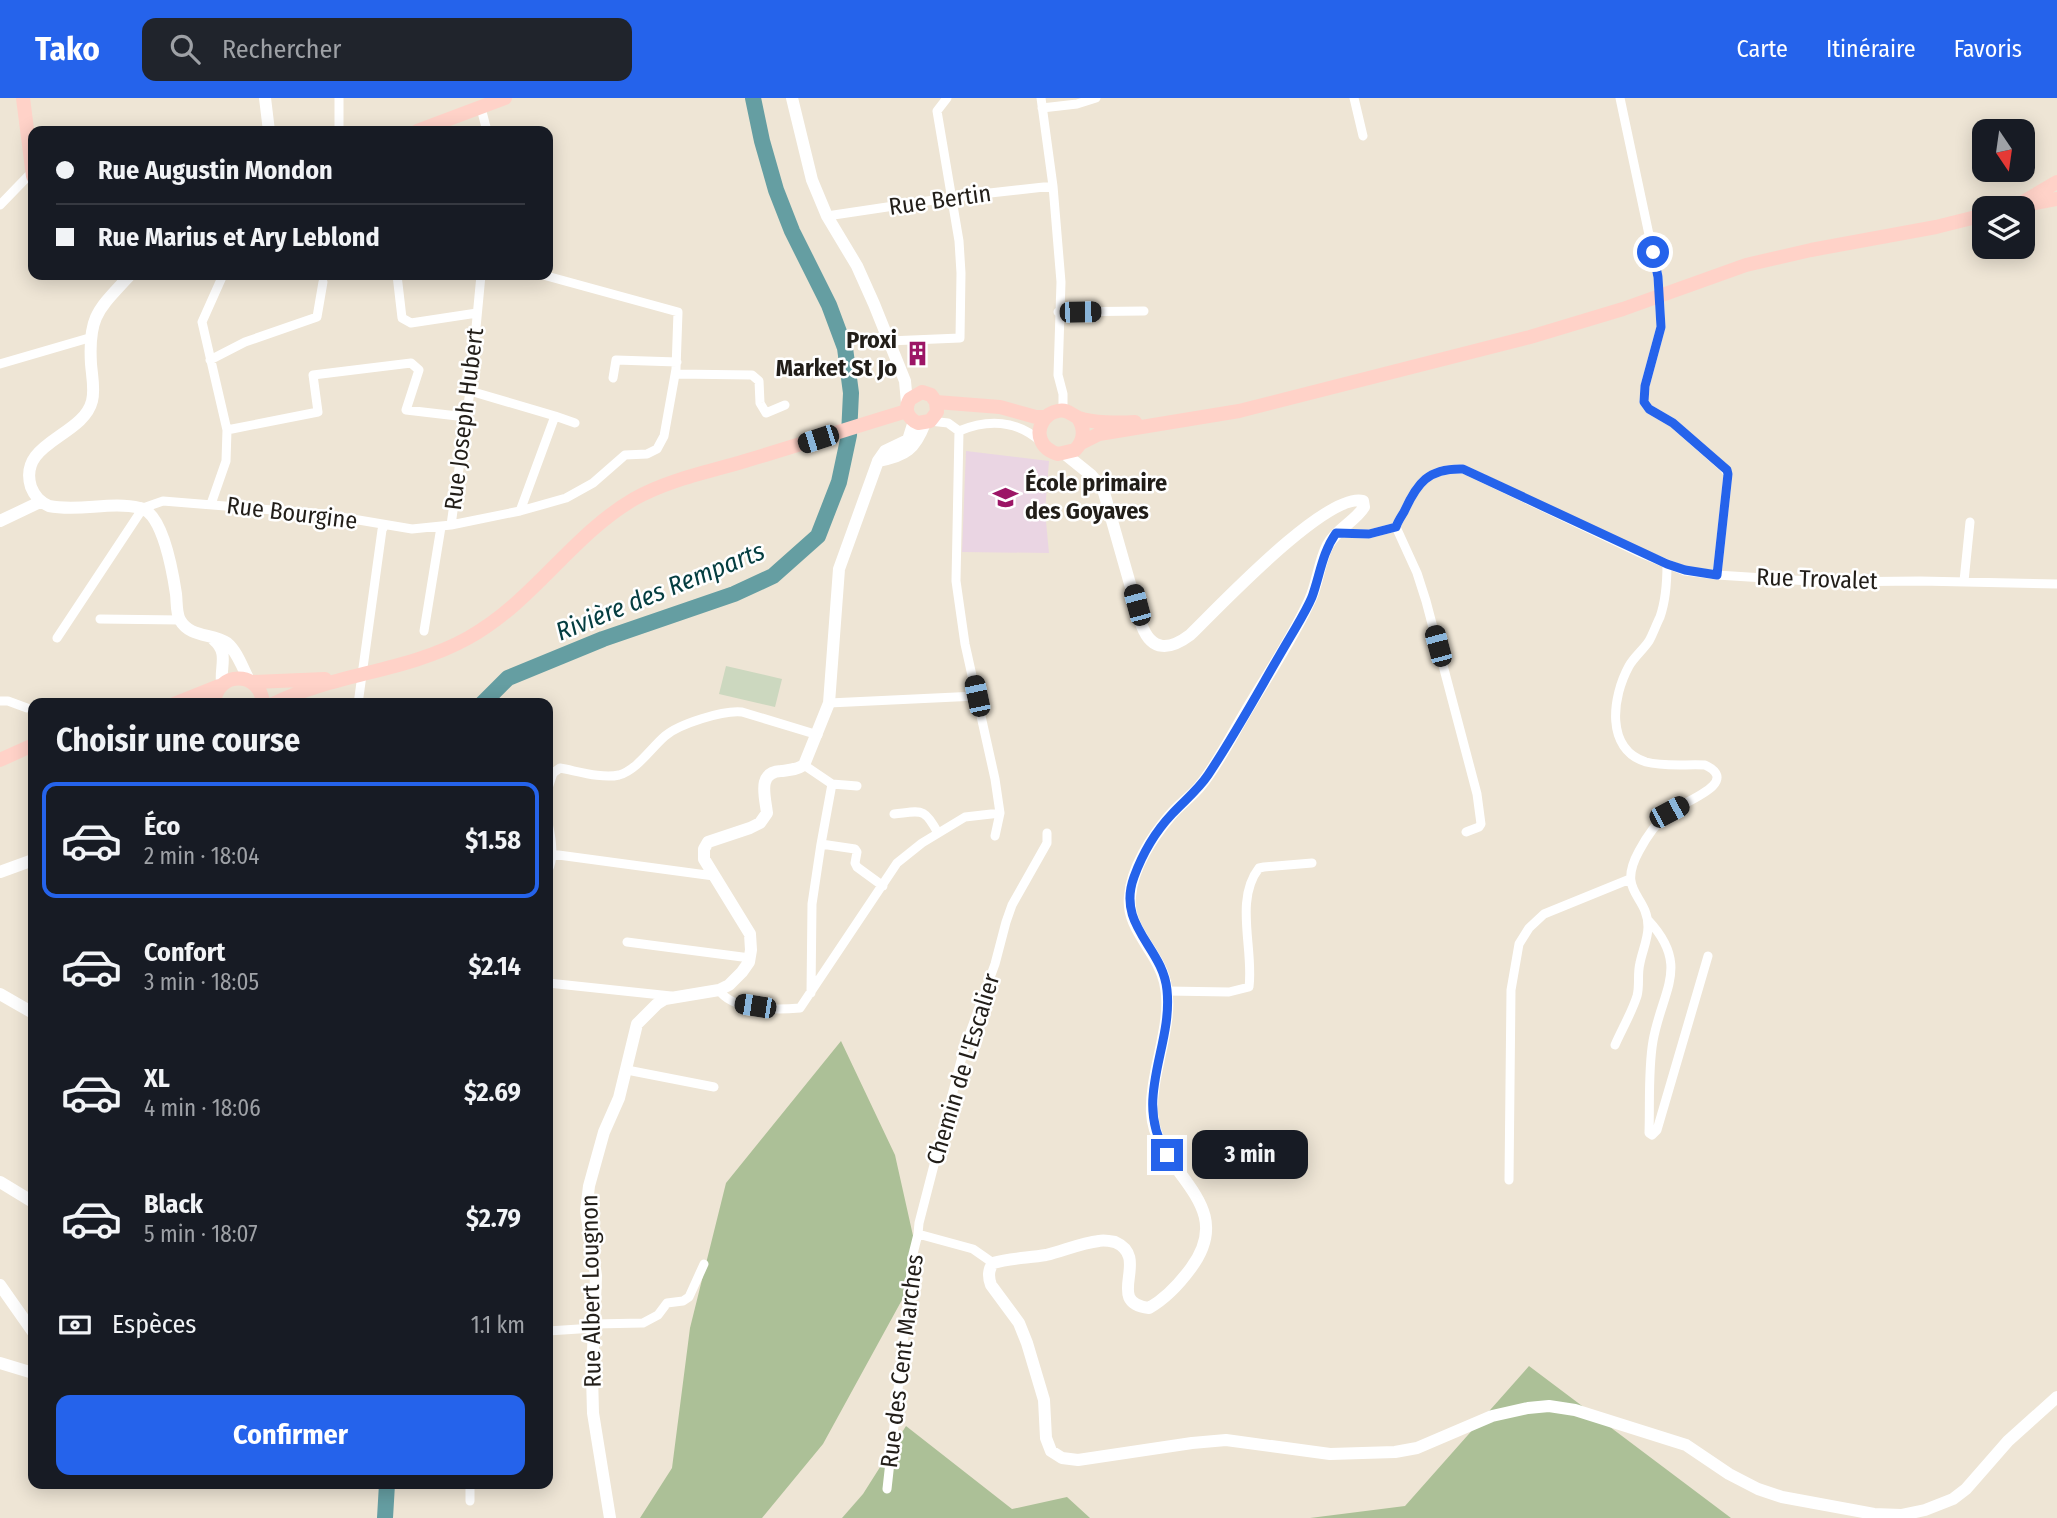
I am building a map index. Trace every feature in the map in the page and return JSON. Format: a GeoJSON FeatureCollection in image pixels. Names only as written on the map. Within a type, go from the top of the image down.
{"type":"FeatureCollection","features":[{"type":"Feature","properties":{"kind":"main road"},"geometry":{"type":"LineString","coordinates":[[23,98],[28,136]]}},
{"type":"Feature","properties":{"kind":"main road"},"geometry":{"type":"LineString","coordinates":[[265,98],[268,126]]}},
{"type":"Feature","properties":{"kind":"main road"},"geometry":{"type":"LineString","coordinates":[[429,126],[479,103],[505,98]]}},
{"type":"Feature","properties":{"kind":"main road"},"geometry":{"type":"LineString","coordinates":[[792,98],[812,180],[827,216],[857,266],[905,382],[922,413]]}},
{"type":"Feature","properties":{"kind":"main road"},"geometry":{"type":"LineString","coordinates":[[2032,196],[2057,182]]}},
{"type":"Feature","properties":{"kind":"main road"},"geometry":{"type":"LineString","coordinates":[[2035,203],[2057,199]]}},
{"type":"Feature","properties":{"kind":"main road"},"geometry":{"type":"LineString","coordinates":[[1065,454],[1099,434],[1239,411],[1578,324],[1746,265],[1972,218]]}},
{"type":"Feature","properties":{"kind":"main road"},"geometry":{"type":"LineString","coordinates":[[125,280],[100,308],[89,338],[92,404],[85,416],[36,455],[29,468],[30,484],[40,502],[58,508],[144,508],[166,544],[180,620],[188,629],[226,642],[251,681],[260,689],[262,698]]}},
{"type":"Feature","properties":{"kind":"main road"},"geometry":{"type":"LineString","coordinates":[[719,990],[742,972],[750,958],[750,934],[704,859],[704,849],[708,842],[760,823],[767,813],[763,786],[765,778],[776,771],[798,769],[804,765],[818,735],[829,704],[837,579],[878,461],[886,451],[908,440],[931,395],[905,382]]}},
{"type":"Feature","properties":{"kind":"main road"},"geometry":{"type":"LineString","coordinates":[[289,698],[344,678],[408,664],[470,638],[513,605],[596,528],[635,499],[686,479],[881,418],[922,413],[955,404],[1000,407],[1046,417],[1063,411],[1078,418],[1125,422],[1171,421]]}},
{"type":"Feature","properties":{"kind":"main road"},"geometry":{"type":"LineString","coordinates":[[1023,414],[1052,452],[1065,454],[1091,475]]}},
{"type":"Feature","properties":{"kind":"main road"},"geometry":{"type":"LineString","coordinates":[[1041,440],[1040,430],[1046,417]]}},
{"type":"Feature","properties":{"kind":"main road"},"geometry":{"type":"LineString","coordinates":[[1078,418],[1083,430],[1079,444],[1091,475],[1106,496],[1142,626],[1149,640],[1157,645],[1173,646],[1190,635],[1295,534],[1345,504],[1358,500],[1363,501],[1364,507],[1336,533],[1324,556],[1312,597],[1294,630],[1209,774],[1157,832],[1134,878],[1130,895],[1134,923],[1160,967],[1167,991],[1153,1092],[1153,1124],[1157,1138],[1190,1183],[1200,1203],[1206,1224],[1205,1241],[1200,1256],[1168,1294],[1149,1308],[1133,1304],[1128,1299],[1126,1291],[1129,1256],[1116,1243],[1099,1241],[1046,1255],[1006,1259],[993,1263],[988,1278],[1019,1324],[1031,1355],[1044,1400],[1046,1438],[1051,1451],[1062,1458],[1078,1460],[1226,1440],[1330,1454],[1395,1452],[1425,1445],[1492,1416],[1549,1406],[1575,1410],[1686,1445],[1729,1474],[1758,1489],[1782,1497],[1874,1514],[1901,1515],[1925,1510],[1953,1499],[1966,1489],[2008,1441],[2057,1397]]}},
{"type":"Feature","properties":{"kind":"main road"},"geometry":{"type":"LineString","coordinates":[[0,521],[40,502]]}},
{"type":"Feature","properties":{"kind":"main road"},"geometry":{"type":"LineString","coordinates":[[211,638],[221,646],[224,655],[221,685],[216,698]]}},
{"type":"Feature","properties":{"kind":"main road"},"geometry":{"type":"LineString","coordinates":[[189,698],[235,678],[251,681],[344,678]]}},
{"type":"Feature","properties":{"kind":"main road"},"geometry":{"type":"LineString","coordinates":[[0,760],[28,747]]}},
{"type":"Feature","properties":{"kind":"main road"},"geometry":{"type":"LineString","coordinates":[[0,872],[28,862]]}},
{"type":"Feature","properties":{"kind":"main road","name":"Rue Albert Lougnon"},"geometry":{"type":"LineString","coordinates":[[610,1518],[593,1413],[596,1276],[586,1211],[589,1186],[604,1132],[619,1098],[637,1024],[657,1003],[674,996],[719,990]]}},
{"type":"Feature","properties":{"kind":"main road"},"geometry":{"type":"LineString","coordinates":[[0,994],[28,1010]]}},
{"type":"Feature","properties":{"kind":"main road"},"geometry":{"type":"LineString","coordinates":[[0,1182],[28,1199]]}},
{"type":"Feature","properties":{"kind":"main road"},"geometry":{"type":"LineString","coordinates":[[0,1285],[28,1325]]}},
{"type":"Feature","properties":{"kind":"main road"},"geometry":{"type":"LineString","coordinates":[[0,1363],[28,1371]]}},
{"type":"Feature","properties":{"kind":"street"},"geometry":{"type":"LineString","coordinates":[[339,98],[339,126]]}},
{"type":"Feature","properties":{"kind":"street"},"geometry":{"type":"LineString","coordinates":[[888,341],[960,338],[961,273],[954,197],[937,111],[947,98]]}},
{"type":"Feature","properties":{"kind":"street"},"geometry":{"type":"LineString","coordinates":[[1063,411],[1063,394],[1058,374],[1061,282],[1053,186],[1042,103],[1077,104],[1096,98]]}},
{"type":"Feature","properties":{"kind":"street"},"geometry":{"type":"LineString","coordinates":[[1354,98],[1363,136]]}},
{"type":"Feature","properties":{"kind":"street"},"geometry":{"type":"LineString","coordinates":[[1620,98],[1658,277],[1661,310],[1661,327],[1645,386],[1644,402],[1649,409],[1673,423],[1727,470],[1717,575]]}},
{"type":"Feature","properties":{"kind":"street"},"geometry":{"type":"LineString","coordinates":[[479,103],[486,126]]}},
{"type":"Feature","properties":{"kind":"street"},"geometry":{"type":"LineString","coordinates":[[0,205],[28,179]]}},
{"type":"Feature","properties":{"kind":"street","name":"Rue Bertin"},"geometry":{"type":"LineString","coordinates":[[827,216],[954,197],[1053,186]]}},
{"type":"Feature","properties":{"kind":"street","name":"Rue Bourgine"},"geometry":{"type":"LineString","coordinates":[[144,508],[163,500],[323,514],[412,528],[446,526],[520,511],[566,498],[593,483],[625,455],[647,454],[657,449],[664,436],[676,374],[678,312],[553,277]]}},
{"type":"Feature","properties":{"kind":"street"},"geometry":{"type":"LineString","coordinates":[[211,504],[226,461],[227,430],[202,322],[221,280]]}},
{"type":"Feature","properties":{"kind":"street","name":"Rue Joseph Hubert"},"geometry":{"type":"LineString","coordinates":[[398,280],[402,318],[405,321],[411,323],[477,313]]}},
{"type":"Feature","properties":{"kind":"street","name":"Rue Joseph Hubert"},"geometry":{"type":"LineString","coordinates":[[446,526],[470,391],[480,280]]}},
{"type":"Feature","properties":{"kind":"street"},"geometry":{"type":"LineString","coordinates":[[210,360],[245,342],[317,317],[323,282]]}},
{"type":"Feature","properties":{"kind":"street"},"geometry":{"type":"LineString","coordinates":[[1058,312],[1144,311]]}},
{"type":"Feature","properties":{"kind":"street"},"geometry":{"type":"LineString","coordinates":[[0,364],[89,338]]}},
{"type":"Feature","properties":{"kind":"street"},"geometry":{"type":"LineString","coordinates":[[613,378],[616,360],[677,362]]}},
{"type":"Feature","properties":{"kind":"street"},"geometry":{"type":"LineString","coordinates":[[227,430],[317,412],[313,375],[411,363],[419,370],[406,410],[466,417]]}},
{"type":"Feature","properties":{"kind":"street"},"geometry":{"type":"LineString","coordinates":[[676,374],[752,375],[759,381],[760,403],[766,413],[785,405]]}},
{"type":"Feature","properties":{"kind":"street"},"geometry":{"type":"LineString","coordinates":[[470,391],[575,423]]}},
{"type":"Feature","properties":{"kind":"street"},"geometry":{"type":"LineString","coordinates":[[922,413],[948,423],[959,431]]}},
{"type":"Feature","properties":{"kind":"street"},"geometry":{"type":"LineString","coordinates":[[520,511],[555,415]]}},
{"type":"Feature","properties":{"kind":"street"},"geometry":{"type":"LineString","coordinates":[[959,431],[977,424],[1011,425],[1023,428],[1041,440]]}},
{"type":"Feature","properties":{"kind":"street"},"geometry":{"type":"LineString","coordinates":[[959,431],[956,581],[960,615],[1000,813],[995,836]]}},
{"type":"Feature","properties":{"kind":"street","name":"Rue Trovalet"},"geometry":{"type":"LineString","coordinates":[[1396,527],[1411,495],[1424,479],[1443,470],[1463,469],[1685,570],[1717,575],[1825,582],[2057,584]]}},
{"type":"Feature","properties":{"kind":"street"},"geometry":{"type":"LineString","coordinates":[[57,638],[144,508]]}},
{"type":"Feature","properties":{"kind":"street"},"geometry":{"type":"LineString","coordinates":[[1964,582],[1970,522]]}},
{"type":"Feature","properties":{"kind":"street"},"geometry":{"type":"LineString","coordinates":[[359,698],[382,530],[385,525]]}},
{"type":"Feature","properties":{"kind":"street"},"geometry":{"type":"LineString","coordinates":[[424,631],[446,526]]}},
{"type":"Feature","properties":{"kind":"street"},"geometry":{"type":"LineString","coordinates":[[1336,533],[1369,534],[1396,527],[1417,573],[1477,794],[1481,824],[1466,832]]}},
{"type":"Feature","properties":{"kind":"street"},"geometry":{"type":"LineString","coordinates":[[1667,564],[1666,590],[1661,614],[1650,639],[1630,663],[1622,680],[1616,705],[1616,728],[1622,744],[1632,756],[1649,763],[1705,765],[1713,769],[1717,776],[1715,785],[1707,792],[1669,812],[1652,830],[1630,871],[1632,890],[1648,920],[1658,931],[1672,960],[1671,976],[1653,1042],[1649,1133],[1653,1135],[1657,1130],[1708,956]]}},
{"type":"Feature","properties":{"kind":"street"},"geometry":{"type":"LineString","coordinates":[[100,619],[180,620]]}},
{"type":"Feature","properties":{"kind":"street"},"geometry":{"type":"LineString","coordinates":[[829,704],[977,696]]}},
{"type":"Feature","properties":{"kind":"street"},"geometry":{"type":"LineString","coordinates":[[0,701],[27,708]]}},
{"type":"Feature","properties":{"kind":"street"},"geometry":{"type":"LineString","coordinates":[[553,773],[560,768],[611,775],[624,774],[666,735],[688,724],[730,712],[741,712],[818,735]]}},
{"type":"Feature","properties":{"kind":"street"},"geometry":{"type":"LineString","coordinates":[[804,765],[832,784],[857,786]]}},
{"type":"Feature","properties":{"kind":"street"},"geometry":{"type":"LineString","coordinates":[[811,994],[812,904],[832,784]]}},
{"type":"Feature","properties":{"kind":"street"},"geometry":{"type":"LineString","coordinates":[[894,814],[924,813],[938,833]]}},
{"type":"Feature","properties":{"kind":"street"},"geometry":{"type":"LineString","coordinates":[[719,990],[732,1003],[777,1010],[800,1008],[897,863],[965,817],[1000,813]]}},
{"type":"Feature","properties":{"kind":"street","name":"Chemin de L'Escalier"},"geometry":{"type":"LineString","coordinates":[[918,1234],[925,1194],[964,1049],[995,964],[1009,914],[1047,844],[1047,833]]}},
{"type":"Feature","properties":{"kind":"street"},"geometry":{"type":"LineString","coordinates":[[821,844],[855,849],[857,867],[883,886]]}},
{"type":"Feature","properties":{"kind":"street"},"geometry":{"type":"LineString","coordinates":[[553,854],[714,876]]}},
{"type":"Feature","properties":{"kind":"street"},"geometry":{"type":"LineString","coordinates":[[1167,991],[1228,992],[1249,987],[1247,899],[1254,875],[1259,868],[1312,863]]}},
{"type":"Feature","properties":{"kind":"street"},"geometry":{"type":"LineString","coordinates":[[1509,1180],[1511,990],[1519,944],[1529,928],[1544,914],[1630,879]]}},
{"type":"Feature","properties":{"kind":"street"},"geometry":{"type":"LineString","coordinates":[[1615,1045],[1637,995],[1648,920]]}},
{"type":"Feature","properties":{"kind":"street"},"geometry":{"type":"LineString","coordinates":[[627,942],[750,958]]}},
{"type":"Feature","properties":{"kind":"street"},"geometry":{"type":"LineString","coordinates":[[553,984],[674,996]]}},
{"type":"Feature","properties":{"kind":"street"},"geometry":{"type":"LineString","coordinates":[[627,1070],[714,1087]]}},
{"type":"Feature","properties":{"kind":"street"},"geometry":{"type":"LineString","coordinates":[[918,1234],[973,1249],[993,1263]]}},
{"type":"Feature","properties":{"kind":"street","name":"Rue des Cent Marches"},"geometry":{"type":"LineString","coordinates":[[887,1489],[913,1254],[918,1234]]}},
{"type":"Feature","properties":{"kind":"street"},"geometry":{"type":"LineString","coordinates":[[553,1330],[643,1323],[651,1320],[667,1303],[683,1301],[689,1297],[704,1264]]}},
{"type":"Feature","properties":{"kind":"street"},"geometry":{"type":"LineString","coordinates":[[470,1489],[470,1501]]}},
{"type":"Feature","properties":{"kind":"shaded area","name":"École primaire des Goyaves"},"geometry":{"type":"Polygon","coordinates":[[[966,451],[1049,461],[1045,511],[1049,553],[962,552],[966,451]]]}},
{"type":"Feature","properties":{"kind":"green space"},"geometry":{"type":"Polygon","coordinates":[[[726,666],[782,679],[775,707],[719,694],[726,666]]]}},
{"type":"Feature","properties":{"kind":"green space"},"geometry":{"type":"Polygon","coordinates":[[[841,1041],[895,1155],[920,1267],[823,1444],[762,1518],[640,1518],[672,1468],[690,1328],[726,1183],[841,1041]]]}},
{"type":"Feature","properties":{"kind":"green space"},"geometry":{"type":"Polygon","coordinates":[[[1529,1366],[1731,1518],[1310,1518],[1405,1506],[1529,1366]]]}},
{"type":"Feature","properties":{"kind":"green space"},"geometry":{"type":"Polygon","coordinates":[[[906,1426],[1012,1509],[1067,1497],[1090,1518],[842,1518],[863,1494],[906,1426]]]}},
{"type":"Feature","properties":{"kind":"waterway","name":"Rivière des Remparts"},"geometry":{"type":"LineString","coordinates":[[488,698],[508,678],[603,639],[734,594],[773,576],[818,536],[839,482],[849,435],[851,393],[845,348],[829,305],[792,231],[776,190],[753,98]]}},
{"type":"Feature","properties":{"kind":"waterway","name":"Rivière des Remparts"},"geometry":{"type":"LineString","coordinates":[[385,1518],[387,1489]]}},
{"type":"Feature","properties":{"kind":"place","name":"Proxi Market St Jo"},"geometry":{"type":"Point","coordinates":[917,354]}},
{"type":"Feature","properties":{"kind":"place","name":"École primaire des Goyaves"},"geometry":{"type":"Point","coordinates":[1005,497]}},
{"type":"Feature","properties":{"kind":"route"},"geometry":{"type":"LineString","coordinates":[[1167,1155],[1157,1138],[1152,1110],[1167,987],[1160,967],[1134,923],[1130,910],[1134,878],[1157,832],[1209,774],[1294,630],[1312,597],[1328,544],[1336,533],[1369,534],[1396,527],[1411,495],[1424,479],[1436,472],[1463,469],[1638,552],[1685,570],[1717,575],[1727,470],[1673,423],[1649,409],[1644,402],[1645,386],[1661,327],[1658,277],[1653,252]]}}]}
